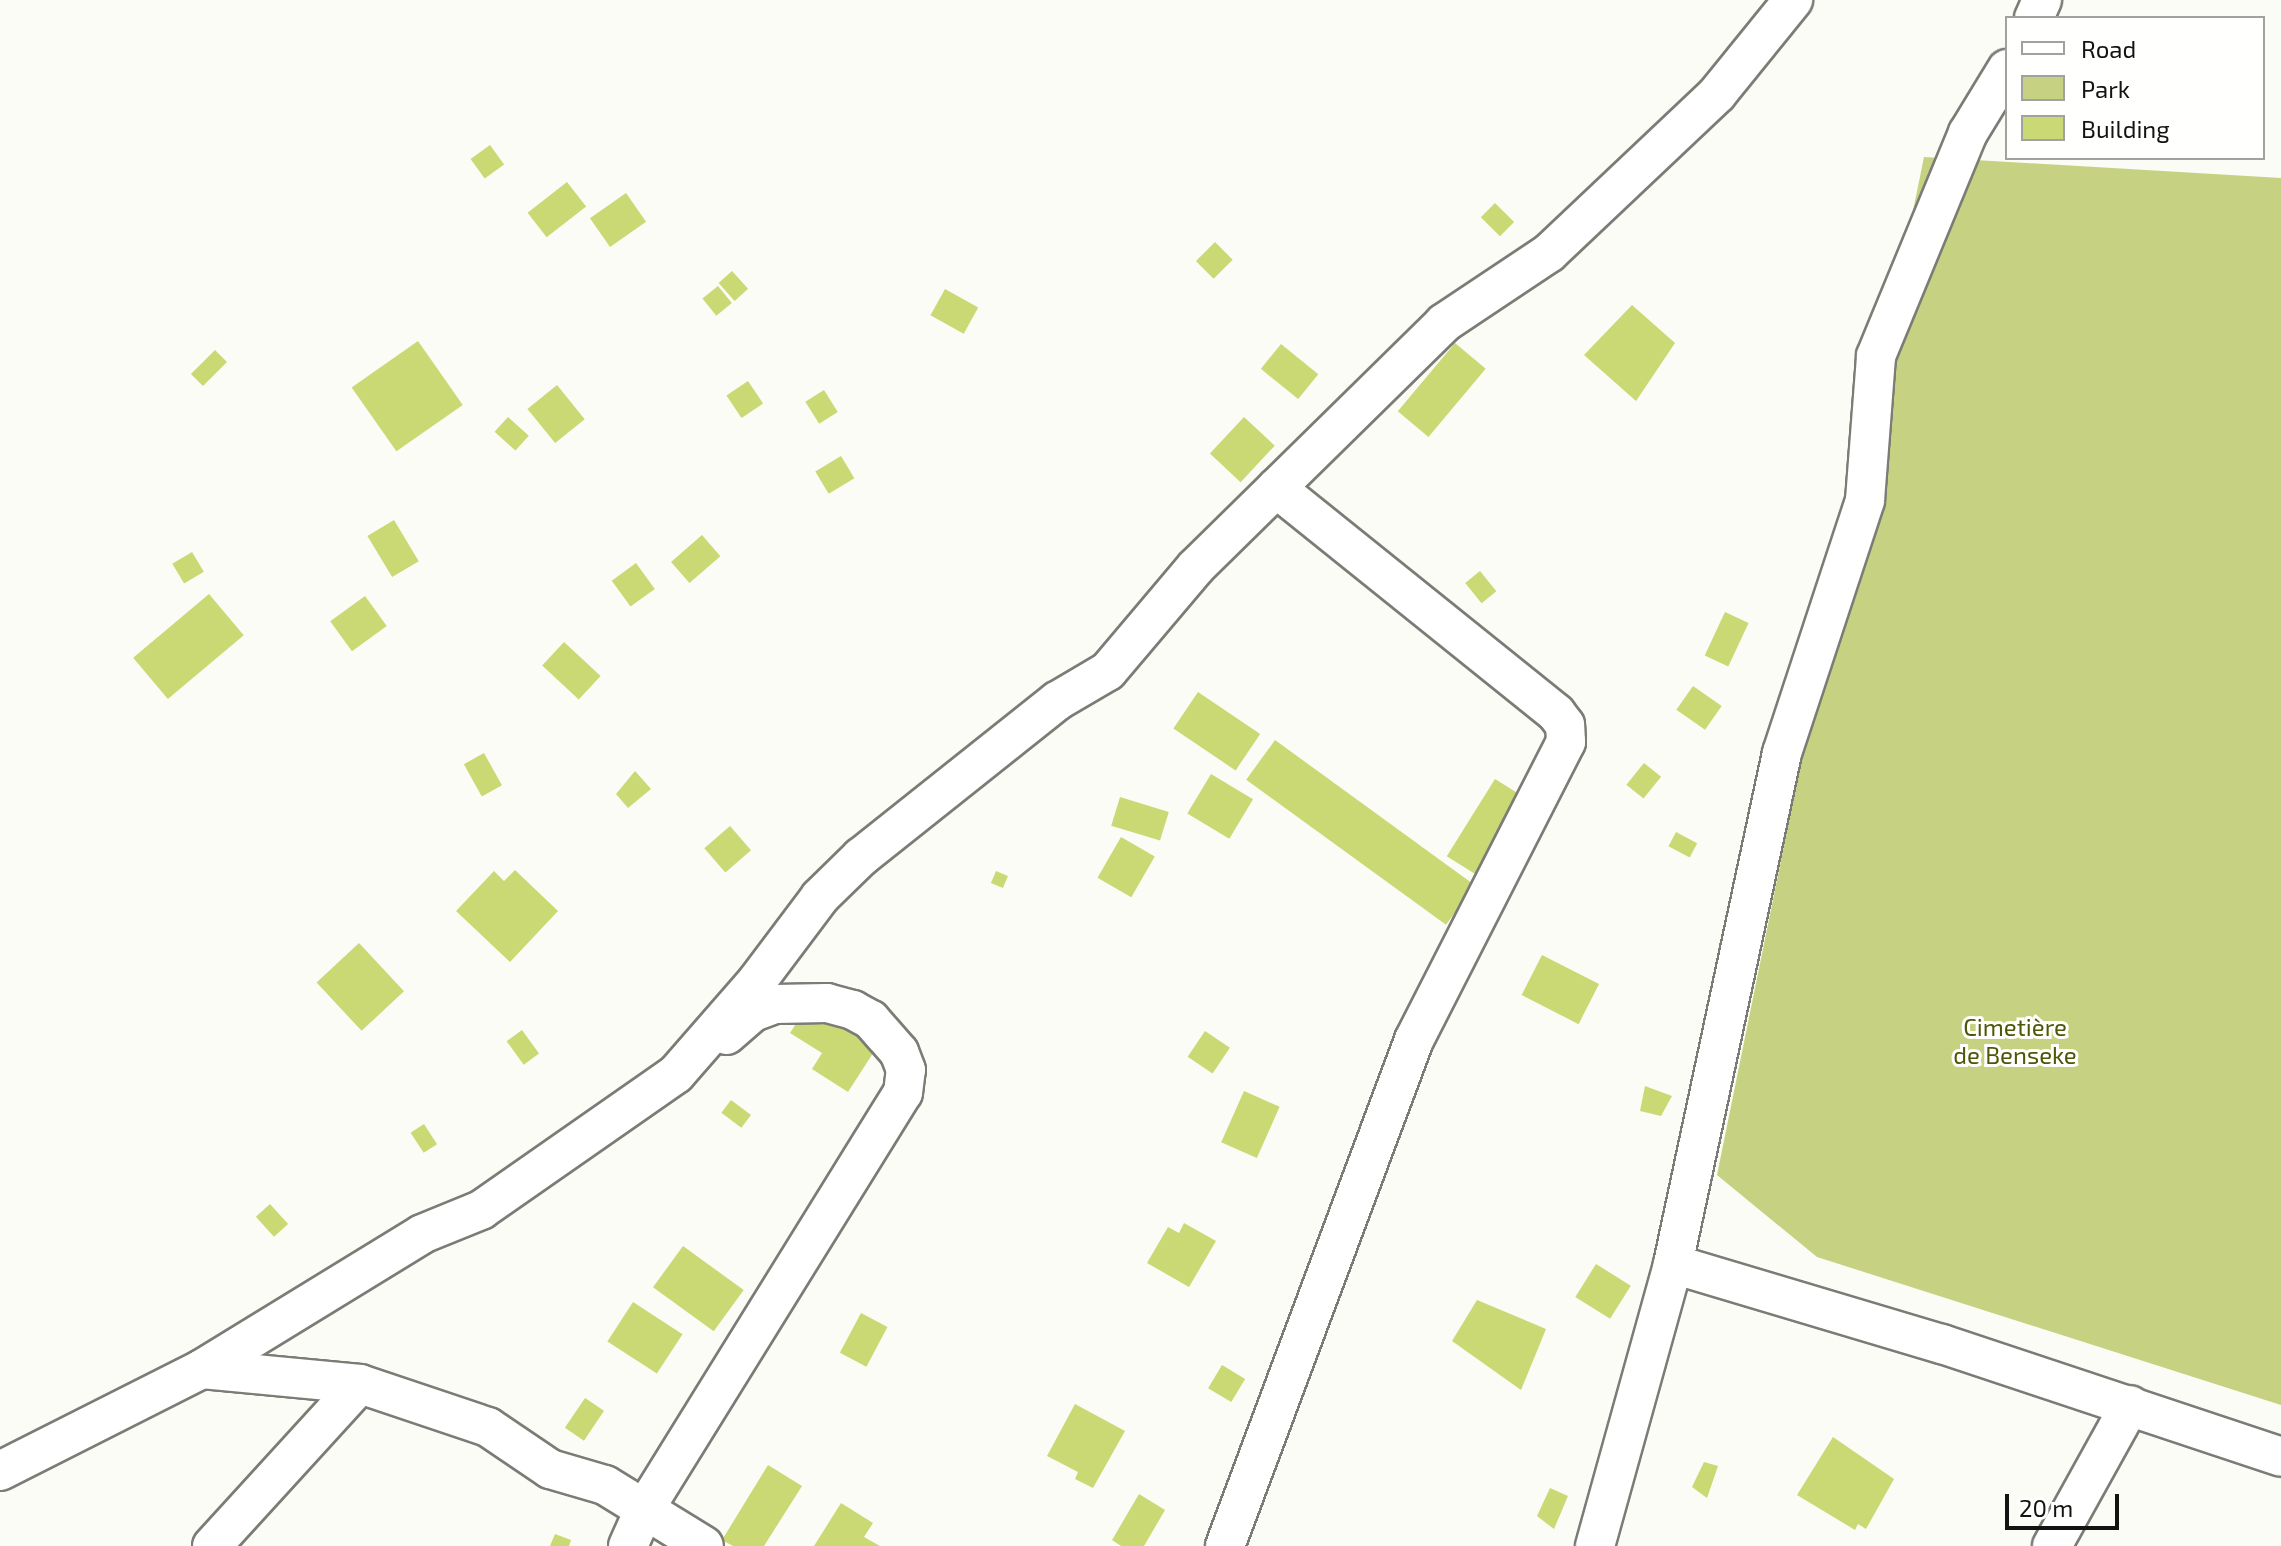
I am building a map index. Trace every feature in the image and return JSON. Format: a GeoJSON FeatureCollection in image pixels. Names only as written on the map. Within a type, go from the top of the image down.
{"type":"FeatureCollection","features":[{"type":"Feature","properties":{"kind":"street"},"geometry":{"type":"LineString","coordinates":[[676,1074],[757,981],[820,897],[861,857],[1057,701],[1108,671],[1196,567],[1444,323],[1549,253],[1717,94],[1793,0]]}},
{"type":"Feature","properties":{"kind":"street"},"geometry":{"type":"LineString","coordinates":[[1595,1546],[1673,1264],[1782,753],[1865,500],[1876,356],[1968,133],[2005,72]]}},
{"type":"Feature","properties":{"kind":"street"},"geometry":{"type":"LineString","coordinates":[[1225,1546],[1414,1040],[1566,742],[1565,725],[1556,713],[1276,488]]}},
{"type":"Feature","properties":{"kind":"street"},"geometry":{"type":"LineString","coordinates":[[0,1471],[202,1369],[422,1234],[481,1210],[526,1183],[676,1074],[753,1012],[801,1001],[827,1003],[871,1020],[899,1052],[906,1070],[893,1111],[644,1510],[628,1546]]}},
{"type":"Feature","properties":{"kind":"street"},"geometry":{"type":"LineString","coordinates":[[1673,1264],[2130,1405],[2281,1457]]}},
{"type":"Feature","properties":{"kind":"street"},"geometry":{"type":"LineString","coordinates":[[202,1369],[360,1384],[488,1427],[550,1469],[605,1485],[704,1546]]}},
{"type":"Feature","properties":{"kind":"street"},"geometry":{"type":"LineString","coordinates":[[212,1546],[360,1384]]}},
{"type":"Feature","properties":{"kind":"street"},"geometry":{"type":"LineString","coordinates":[[2052,1546],[2130,1405]]}},
{"type":"Feature","properties":{"kind":"green space","name":"Cimetière de Benseke"},"geometry":{"type":"Polygon","coordinates":[[[1924,157],[2281,178],[2281,1405],[1817,1257],[1717,1175],[1924,157]]]}},
{"type":"Feature","properties":{"kind":"building"},"geometry":{"type":"Polygon","coordinates":[[[490,145],[504,164],[485,179],[471,159],[490,145]]]}},
{"type":"Feature","properties":{"kind":"building"},"geometry":{"type":"Polygon","coordinates":[[[567,182],[586,206],[547,237],[528,213],[567,182]]]}},
{"type":"Feature","properties":{"kind":"building"},"geometry":{"type":"Polygon","coordinates":[[[626,193],[646,222],[610,247],[590,218],[626,193]]]}},
{"type":"Feature","properties":{"kind":"building"},"geometry":{"type":"Polygon","coordinates":[[[1495,203],[1514,222],[1500,236],[1481,217],[1495,203]]]}},
{"type":"Feature","properties":{"kind":"building"},"geometry":{"type":"Polygon","coordinates":[[[1215,242],[1233,260],[1214,279],[1196,261],[1215,242]]]}},
{"type":"Feature","properties":{"kind":"building"},"geometry":{"type":"Polygon","coordinates":[[[732,271],[748,289],[735,301],[719,283],[732,271]]]}},
{"type":"Feature","properties":{"kind":"building"},"geometry":{"type":"Polygon","coordinates":[[[718,286],[732,303],[716,316],[702,299],[718,286]]]}},
{"type":"Feature","properties":{"kind":"building"},"geometry":{"type":"Polygon","coordinates":[[[945,289],[978,307],[964,334],[930,315],[945,289]]]}},
{"type":"Feature","properties":{"kind":"building"},"geometry":{"type":"Polygon","coordinates":[[[1632,305],[1675,343],[1636,401],[1584,355],[1632,305]]]}},
{"type":"Feature","properties":{"kind":"building"},"geometry":{"type":"Polygon","coordinates":[[[418,341],[463,405],[396,451],[352,387],[418,341]]]}},
{"type":"Feature","properties":{"kind":"building"},"geometry":{"type":"Polygon","coordinates":[[[1455,343],[1486,369],[1428,437],[1398,411],[1455,343]]]}},
{"type":"Feature","properties":{"kind":"building"},"geometry":{"type":"Polygon","coordinates":[[[1281,344],[1318,374],[1298,399],[1261,369],[1281,344]]]}},
{"type":"Feature","properties":{"kind":"building"},"geometry":{"type":"Polygon","coordinates":[[[215,350],[227,362],[203,386],[191,374],[215,350]]]}},
{"type":"Feature","properties":{"kind":"building"},"geometry":{"type":"Polygon","coordinates":[[[748,381],[763,403],[742,418],[726,396],[748,381]]]}},
{"type":"Feature","properties":{"kind":"building"},"geometry":{"type":"Polygon","coordinates":[[[557,385],[585,419],[555,443],[527,409],[557,385]]]}},
{"type":"Feature","properties":{"kind":"building"},"geometry":{"type":"Polygon","coordinates":[[[824,390],[838,412],[819,424],[805,402],[824,390]]]}},
{"type":"Feature","properties":{"kind":"building"},"geometry":{"type":"Polygon","coordinates":[[[508,417],[529,436],[515,451],[495,432],[508,417]]]}},
{"type":"Feature","properties":{"kind":"building"},"geometry":{"type":"Polygon","coordinates":[[[1244,417],[1275,446],[1241,482],[1210,454],[1244,417]]]}},
{"type":"Feature","properties":{"kind":"building"},"geometry":{"type":"Polygon","coordinates":[[[841,456],[854,478],[829,494],[815,471],[841,456]]]}},
{"type":"Feature","properties":{"kind":"building"},"geometry":{"type":"Polygon","coordinates":[[[394,520],[419,561],[392,577],[367,536],[394,520]]]}},
{"type":"Feature","properties":{"kind":"building"},"geometry":{"type":"Polygon","coordinates":[[[702,535],[720,556],[689,583],[671,562],[702,535]]]}},
{"type":"Feature","properties":{"kind":"building"},"geometry":{"type":"Polygon","coordinates":[[[192,552],[204,572],[184,584],[172,564],[192,552]]]}},
{"type":"Feature","properties":{"kind":"building"},"geometry":{"type":"Polygon","coordinates":[[[636,563],[655,589],[631,607],[612,581],[636,563]]]}},
{"type":"Feature","properties":{"kind":"building"},"geometry":{"type":"Polygon","coordinates":[[[1480,571],[1496,591],[1482,603],[1465,583],[1480,571]]]}},
{"type":"Feature","properties":{"kind":"building"},"geometry":{"type":"Polygon","coordinates":[[[209,594],[244,635],[168,699],[133,658],[209,594]]]}},
{"type":"Feature","properties":{"kind":"building"},"geometry":{"type":"Polygon","coordinates":[[[365,596],[387,626],[352,651],[330,621],[365,596]]]}},
{"type":"Feature","properties":{"kind":"building"},"geometry":{"type":"Polygon","coordinates":[[[1725,612],[1749,623],[1728,666],[1705,656],[1725,612]]]}},
{"type":"Feature","properties":{"kind":"building"},"geometry":{"type":"Polygon","coordinates":[[[564,642],[601,676],[579,700],[542,665],[564,642]]]}},
{"type":"Feature","properties":{"kind":"building"},"geometry":{"type":"Polygon","coordinates":[[[1693,686],[1722,706],[1705,730],[1676,710],[1693,686]]]}},
{"type":"Feature","properties":{"kind":"building"},"geometry":{"type":"Polygon","coordinates":[[[1198,692],[1260,734],[1236,770],[1173,728],[1198,692]]]}},
{"type":"Feature","properties":{"kind":"building"},"geometry":{"type":"Polygon","coordinates":[[[1275,740],[1475,885],[1446,925],[1246,780],[1275,740]]]}},
{"type":"Feature","properties":{"kind":"building"},"geometry":{"type":"Polygon","coordinates":[[[484,753],[502,785],[482,797],[464,764],[484,753]]]}},
{"type":"Feature","properties":{"kind":"building"},"geometry":{"type":"Polygon","coordinates":[[[1644,763],[1661,777],[1643,799],[1626,785],[1644,763]]]}},
{"type":"Feature","properties":{"kind":"building"},"geometry":{"type":"Polygon","coordinates":[[[635,771],[651,789],[628,808],[616,794],[635,771]]]}},
{"type":"Feature","properties":{"kind":"building"},"geometry":{"type":"Polygon","coordinates":[[[1211,774],[1253,799],[1229,839],[1187,813],[1211,774]]]}},
{"type":"Feature","properties":{"kind":"building"},"geometry":{"type":"Polygon","coordinates":[[[1495,779],[1524,797],[1476,874],[1447,856],[1495,779]]]}},
{"type":"Feature","properties":{"kind":"building"},"geometry":{"type":"Polygon","coordinates":[[[1120,797],[1169,812],[1160,841],[1111,826],[1120,797]]]}},
{"type":"Feature","properties":{"kind":"building"},"geometry":{"type":"Polygon","coordinates":[[[730,826],[751,850],[725,872],[704,848],[730,826]]]}},
{"type":"Feature","properties":{"kind":"building"},"geometry":{"type":"Polygon","coordinates":[[[1676,832],[1697,843],[1690,857],[1668,846],[1676,832]]]}},
{"type":"Feature","properties":{"kind":"building"},"geometry":{"type":"Polygon","coordinates":[[[1121,837],[1155,856],[1131,897],[1098,878],[1121,837]]]}},
{"type":"Feature","properties":{"kind":"building"},"geometry":{"type":"Polygon","coordinates":[[[515,870],[558,911],[510,962],[456,911],[494,871],[504,881],[515,870]]]}},
{"type":"Feature","properties":{"kind":"building"},"geometry":{"type":"Polygon","coordinates":[[[996,871],[1008,876],[1003,888],[991,883],[996,871]]]}},
{"type":"Feature","properties":{"kind":"building"},"geometry":{"type":"Polygon","coordinates":[[[359,943],[404,991],[362,1031],[317,983],[359,943]]]}},
{"type":"Feature","properties":{"kind":"building"},"geometry":{"type":"Polygon","coordinates":[[[1542,955],[1599,984],[1579,1024],[1522,995],[1542,955]]]}},
{"type":"Feature","properties":{"kind":"building"},"geometry":{"type":"Polygon","coordinates":[[[818,990],[886,1033],[848,1092],[812,1069],[822,1053],[790,1033],[818,990]]]}},
{"type":"Feature","properties":{"kind":"building"},"geometry":{"type":"Polygon","coordinates":[[[522,1030],[539,1053],[524,1065],[507,1041],[522,1030]]]}},
{"type":"Feature","properties":{"kind":"building"},"geometry":{"type":"Polygon","coordinates":[[[1205,1031],[1230,1048],[1213,1073],[1188,1057],[1205,1031]]]}},
{"type":"Feature","properties":{"kind":"building"},"geometry":{"type":"Polygon","coordinates":[[[1645,1086],[1672,1096],[1661,1116],[1640,1111],[1645,1086]]]}},
{"type":"Feature","properties":{"kind":"building"},"geometry":{"type":"Polygon","coordinates":[[[1244,1091],[1280,1107],[1257,1158],[1221,1142],[1244,1091]]]}},
{"type":"Feature","properties":{"kind":"building"},"geometry":{"type":"Polygon","coordinates":[[[731,1100],[751,1115],[741,1128],[721,1113],[731,1100]]]}},
{"type":"Feature","properties":{"kind":"building"},"geometry":{"type":"Polygon","coordinates":[[[424,1124],[437,1144],[424,1153],[411,1133],[424,1124]]]}},
{"type":"Feature","properties":{"kind":"building"},"geometry":{"type":"Polygon","coordinates":[[[270,1204],[288,1224],[274,1237],[256,1217],[270,1204]]]}},
{"type":"Feature","properties":{"kind":"building"},"geometry":{"type":"Polygon","coordinates":[[[1184,1223],[1216,1241],[1189,1287],[1147,1263],[1168,1227],[1179,1233],[1184,1223]]]}},
{"type":"Feature","properties":{"kind":"building"},"geometry":{"type":"Polygon","coordinates":[[[683,1246],[744,1290],[714,1331],[653,1287],[683,1246]]]}},
{"type":"Feature","properties":{"kind":"building"},"geometry":{"type":"Polygon","coordinates":[[[1596,1264],[1631,1286],[1610,1319],[1575,1297],[1596,1264]]]}},
{"type":"Feature","properties":{"kind":"building"},"geometry":{"type":"Polygon","coordinates":[[[1477,1300],[1546,1329],[1521,1390],[1452,1341],[1477,1300]]]}},
{"type":"Feature","properties":{"kind":"building"},"geometry":{"type":"Polygon","coordinates":[[[633,1302],[682,1334],[657,1374],[607,1341],[633,1302]]]}},
{"type":"Feature","properties":{"kind":"building"},"geometry":{"type":"Polygon","coordinates":[[[861,1313],[887,1327],[866,1367],[840,1353],[861,1313]]]}},
{"type":"Feature","properties":{"kind":"building"},"geometry":{"type":"Polygon","coordinates":[[[1222,1365],[1245,1379],[1231,1402],[1208,1388],[1222,1365]]]}},
{"type":"Feature","properties":{"kind":"building"},"geometry":{"type":"Polygon","coordinates":[[[585,1398],[604,1411],[584,1441],[565,1428],[585,1398]]]}},
{"type":"Feature","properties":{"kind":"building"},"geometry":{"type":"Polygon","coordinates":[[[1075,1404],[1125,1431],[1093,1488],[1075,1479],[1078,1472],[1047,1456],[1075,1404]]]}},
{"type":"Feature","properties":{"kind":"building"},"geometry":{"type":"Polygon","coordinates":[[[1833,1437],[1894,1479],[1866,1529],[1858,1524],[1855,1530],[1797,1495],[1833,1437]]]}},
{"type":"Feature","properties":{"kind":"building"},"geometry":{"type":"Polygon","coordinates":[[[1704,1462],[1718,1466],[1707,1498],[1692,1487],[1704,1462]]]}},
{"type":"Feature","properties":{"kind":"building"},"geometry":{"type":"Polygon","coordinates":[[[768,1465],[802,1486],[764,1546],[733,1546],[722,1540],[768,1465]]]}},
{"type":"Feature","properties":{"kind":"building"},"geometry":{"type":"Polygon","coordinates":[[[1550,1488],[1568,1496],[1554,1529],[1537,1516],[1550,1488]]]}},
{"type":"Feature","properties":{"kind":"building"},"geometry":{"type":"Polygon","coordinates":[[[1139,1494],[1165,1510],[1144,1546],[1121,1546],[1112,1540],[1139,1494]]]}},
{"type":"Feature","properties":{"kind":"building"},"geometry":{"type":"Polygon","coordinates":[[[841,1503],[873,1523],[864,1537],[880,1546],[814,1546],[841,1503]]]}},
{"type":"Feature","properties":{"kind":"building"},"geometry":{"type":"Polygon","coordinates":[[[555,1534],[571,1540],[569,1546],[550,1546],[555,1534]]]}}]}
